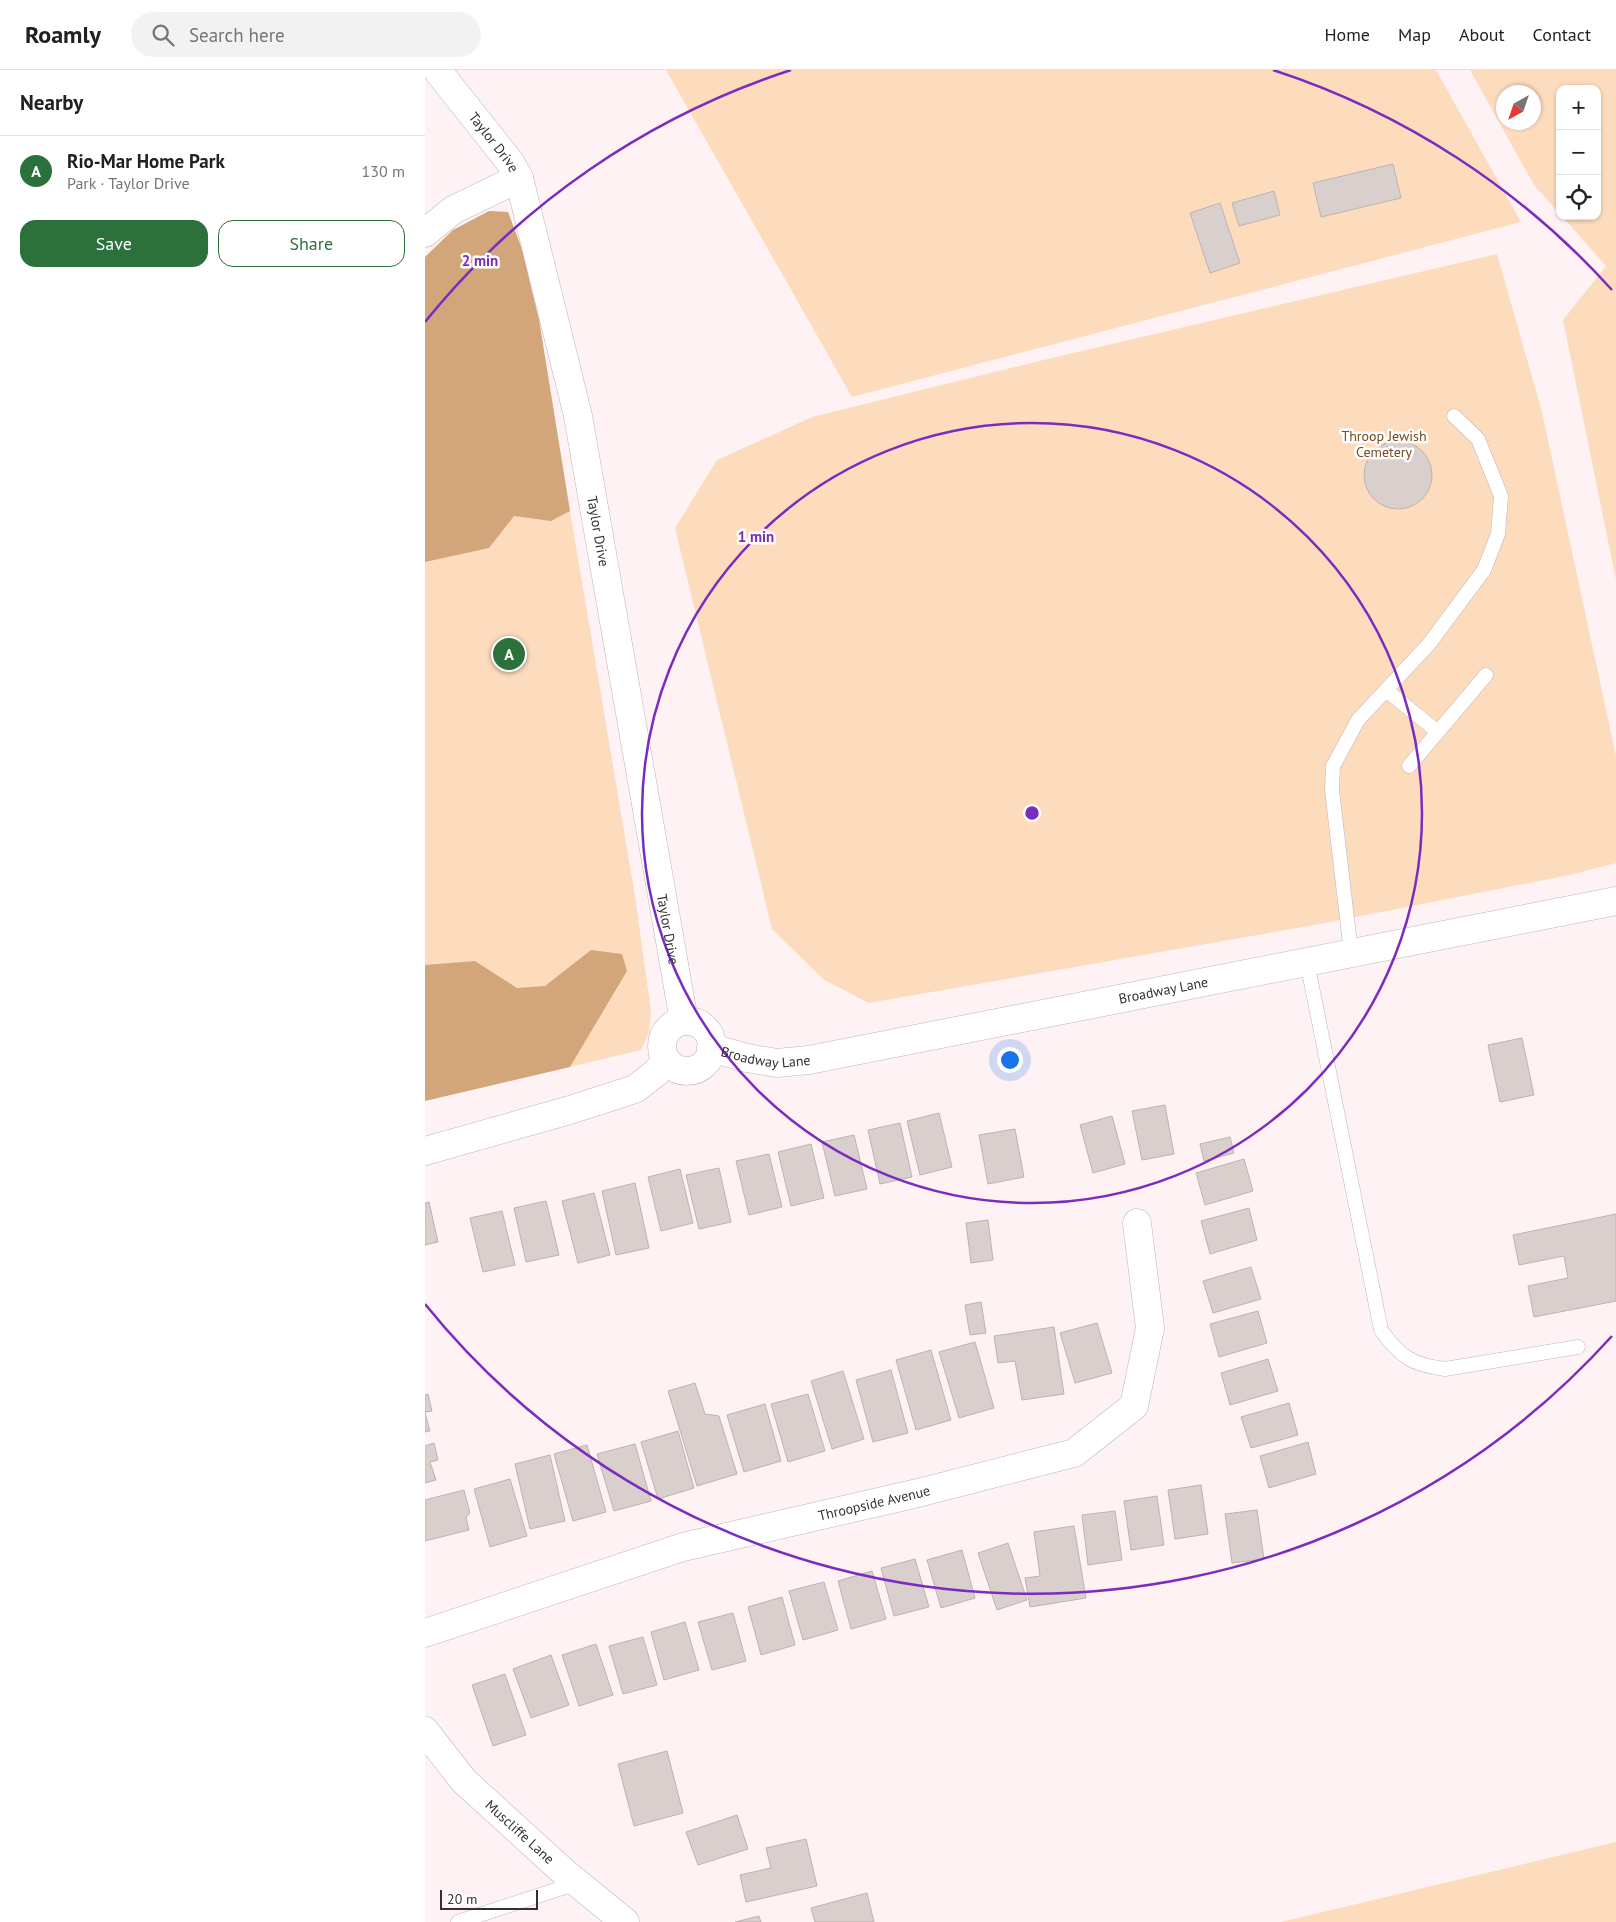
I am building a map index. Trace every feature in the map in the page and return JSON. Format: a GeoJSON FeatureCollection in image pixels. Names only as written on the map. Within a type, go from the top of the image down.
{"type":"FeatureCollection","features":[{"type":"Feature","properties":{"kind":"street","name":"Taylor Drive"},"geometry":{"type":"LineString","coordinates":[[437,70],[510,162],[519,178],[578,416],[683,1021]]}},
{"type":"Feature","properties":{"kind":"street"},"geometry":{"type":"LineString","coordinates":[[425,233],[453,210],[519,178]]}},
{"type":"Feature","properties":{"kind":"street","name":"Broadway Lane"},"geometry":{"type":"LineString","coordinates":[[711,1048],[747,1058],[777,1063],[809,1060],[1616,901]]}},
{"type":"Feature","properties":{"kind":"street"},"geometry":{"type":"LineString","coordinates":[[683,1021],[698,1024],[703,1028],[708,1034],[711,1048],[706,1062],[693,1070],[678,1070],[666,1060],[662,1044],[664,1036],[669,1029],[683,1021]]}},
{"type":"Feature","properties":{"kind":"street"},"geometry":{"type":"LineString","coordinates":[[425,1151],[570,1110],[635,1089],[657,1072],[666,1060]]}},
{"type":"Feature","properties":{"kind":"street","name":"Throopside Avenue"},"geometry":{"type":"LineString","coordinates":[[425,1633],[683,1547],[918,1493],[1073,1453],[1134,1406],[1150,1328],[1137,1223]]}},
{"type":"Feature","properties":{"kind":"street","name":"Muscliffe Lane"},"geometry":{"type":"LineString","coordinates":[[425,1731],[464,1781],[577,1883],[625,1922]]}},
{"type":"Feature","properties":{"kind":"lane"},"geometry":{"type":"LineString","coordinates":[[1351,953],[1332,790],[1333,766],[1358,720],[1429,644],[1484,570],[1498,534],[1501,496],[1478,439],[1454,416]]}},
{"type":"Feature","properties":{"kind":"lane"},"geometry":{"type":"LineString","coordinates":[[1409,766],[1485,675]]}},
{"type":"Feature","properties":{"kind":"lane"},"geometry":{"type":"LineString","coordinates":[[1386,690],[1438,732]]}},
{"type":"Feature","properties":{"kind":"lane"},"geometry":{"type":"LineString","coordinates":[[1307,962],[1381,1330],[1393,1347],[1412,1362],[1426,1367],[1445,1369],[1578,1347]]}},
{"type":"Feature","properties":{"kind":"lane"},"geometry":{"type":"LineString","coordinates":[[458,1922],[577,1883]]}},
{"type":"Feature","properties":{"kind":"green space"},"geometry":{"type":"Polygon","coordinates":[[[666,70],[1436,70],[1521,222],[852,397],[666,70]]]}},
{"type":"Feature","properties":{"kind":"green space"},"geometry":{"type":"Polygon","coordinates":[[[1470,70],[1616,70],[1616,580],[1563,320],[1606,266],[1566,220],[1601,220],[1601,85],[1556,85],[1556,210],[1534,185],[1503,130],[1541,130],[1541,85],[1496,85],[1496,117],[1470,70]]]}},
{"type":"Feature","properties":{"kind":"green space"},"geometry":{"type":"Polygon","coordinates":[[[489,211],[508,212],[539,320],[635,896],[651,1011],[649,1032],[641,1050],[425,1101],[425,257],[453,230],[489,211]]]}},
{"type":"Feature","properties":{"kind":"green space","name":"Throop Jewish Cemetery"},"geometry":{"type":"Polygon","coordinates":[[[1497,254],[1542,412],[1616,756],[1616,863],[1570,875],[1320,924],[869,1003],[824,980],[772,929],[675,528],[717,460],[812,417],[1035,362],[1497,254]]]}},
{"type":"Feature","properties":{"kind":"green space"},"geometry":{"type":"Polygon","coordinates":[[[1616,1842],[1616,1922],[1281,1922],[1616,1842]]]}},
{"type":"Feature","properties":{"kind":"shaded area"},"geometry":{"type":"Polygon","coordinates":[[[489,211],[508,212],[522,249],[539,320],[570,511],[551,521],[514,516],[489,548],[425,562],[425,257],[453,230],[489,211]]]}},
{"type":"Feature","properties":{"kind":"shaded area"},"geometry":{"type":"Polygon","coordinates":[[[591,950],[622,954],[627,971],[570,1067],[425,1101],[425,965],[475,961],[517,988],[545,986],[591,950]]]}},
{"type":"Feature","properties":{"kind":"building"},"geometry":{"type":"Polygon","coordinates":[[[1393,164],[1401,198],[1321,217],[1313,183],[1393,164]]]}},
{"type":"Feature","properties":{"kind":"building"},"geometry":{"type":"Polygon","coordinates":[[[1274,191],[1280,215],[1239,226],[1232,203],[1274,191]]]}},
{"type":"Feature","properties":{"kind":"building"},"geometry":{"type":"Polygon","coordinates":[[[1220,203],[1240,263],[1210,273],[1190,213],[1220,203]]]}},
{"type":"Feature","properties":{"kind":"building"},"geometry":{"type":"Polygon","coordinates":[[[1398,441],[1411,444],[1422,451],[1429,462],[1432,475],[1429,488],[1422,499],[1411,506],[1398,509],[1385,506],[1374,499],[1367,488],[1364,475],[1367,462],[1374,451],[1385,444],[1398,441]]]}},
{"type":"Feature","properties":{"kind":"building"},"geometry":{"type":"Polygon","coordinates":[[[1522,1038],[1534,1095],[1500,1102],[1488,1045],[1522,1038]]]}},
{"type":"Feature","properties":{"kind":"building"},"geometry":{"type":"Polygon","coordinates":[[[1165,1105],[1174,1154],[1142,1160],[1132,1111],[1165,1105]]]}},
{"type":"Feature","properties":{"kind":"building"},"geometry":{"type":"Polygon","coordinates":[[[939,1113],[952,1167],[920,1175],[907,1121],[939,1113]]]}},
{"type":"Feature","properties":{"kind":"building"},"geometry":{"type":"Polygon","coordinates":[[[1112,1116],[1125,1164],[1093,1173],[1080,1125],[1112,1116]]]}},
{"type":"Feature","properties":{"kind":"building"},"geometry":{"type":"Polygon","coordinates":[[[900,1123],[912,1177],[880,1184],[868,1130],[900,1123]]]}},
{"type":"Feature","properties":{"kind":"building"},"geometry":{"type":"Polygon","coordinates":[[[1015,1129],[1024,1177],[988,1184],[979,1135],[1015,1129]]]}},
{"type":"Feature","properties":{"kind":"building"},"geometry":{"type":"Polygon","coordinates":[[[854,1135],[867,1189],[835,1196],[822,1142],[854,1135]]]}},
{"type":"Feature","properties":{"kind":"building"},"geometry":{"type":"Polygon","coordinates":[[[1230,1137],[1234,1153],[1204,1161],[1200,1144],[1230,1137]]]}},
{"type":"Feature","properties":{"kind":"building"},"geometry":{"type":"Polygon","coordinates":[[[811,1144],[824,1198],[791,1206],[778,1152],[811,1144]]]}},
{"type":"Feature","properties":{"kind":"building"},"geometry":{"type":"Polygon","coordinates":[[[769,1154],[782,1207],[749,1215],[736,1161],[769,1154]]]}},
{"type":"Feature","properties":{"kind":"building"},"geometry":{"type":"Polygon","coordinates":[[[1244,1159],[1253,1191],[1205,1205],[1196,1173],[1244,1159]]]}},
{"type":"Feature","properties":{"kind":"building"},"geometry":{"type":"Polygon","coordinates":[[[719,1168],[731,1222],[699,1229],[686,1175],[719,1168]]]}},
{"type":"Feature","properties":{"kind":"building"},"geometry":{"type":"Polygon","coordinates":[[[680,1169],[693,1223],[661,1231],[648,1177],[680,1169]]]}},
{"type":"Feature","properties":{"kind":"building"},"geometry":{"type":"Polygon","coordinates":[[[635,1183],[649,1248],[616,1255],[602,1191],[635,1183]]]}},
{"type":"Feature","properties":{"kind":"building"},"geometry":{"type":"Polygon","coordinates":[[[594,1193],[610,1255],[578,1263],[562,1201],[594,1193]]]}},
{"type":"Feature","properties":{"kind":"building"},"geometry":{"type":"Polygon","coordinates":[[[546,1201],[559,1255],[526,1262],[514,1208],[546,1201]]]}},
{"type":"Feature","properties":{"kind":"building"},"geometry":{"type":"Polygon","coordinates":[[[429,1202],[438,1242],[425,1245],[425,1203],[429,1202]]]}},
{"type":"Feature","properties":{"kind":"building"},"geometry":{"type":"Polygon","coordinates":[[[1249,1208],[1257,1240],[1210,1254],[1201,1221],[1249,1208]]]}},
{"type":"Feature","properties":{"kind":"building"},"geometry":{"type":"Polygon","coordinates":[[[502,1211],[515,1265],[483,1272],[470,1218],[502,1211]]]}},
{"type":"Feature","properties":{"kind":"building"},"geometry":{"type":"Polygon","coordinates":[[[1616,1214],[1616,1301],[1534,1317],[1528,1286],[1568,1278],[1564,1256],[1519,1265],[1513,1235],[1616,1214]]]}},
{"type":"Feature","properties":{"kind":"building"},"geometry":{"type":"Polygon","coordinates":[[[988,1220],[993,1260],[971,1263],[966,1223],[988,1220]]]}},
{"type":"Feature","properties":{"kind":"building"},"geometry":{"type":"Polygon","coordinates":[[[1251,1267],[1261,1299],[1213,1313],[1203,1281],[1251,1267]]]}},
{"type":"Feature","properties":{"kind":"building"},"geometry":{"type":"Polygon","coordinates":[[[981,1302],[986,1333],[970,1335],[965,1305],[981,1302]]]}},
{"type":"Feature","properties":{"kind":"building"},"geometry":{"type":"Polygon","coordinates":[[[1258,1311],[1267,1343],[1219,1357],[1210,1324],[1258,1311]]]}},
{"type":"Feature","properties":{"kind":"building"},"geometry":{"type":"Polygon","coordinates":[[[1097,1323],[1112,1373],[1075,1383],[1060,1333],[1097,1323]]]}},
{"type":"Feature","properties":{"kind":"building"},"geometry":{"type":"Polygon","coordinates":[[[1054,1327],[1064,1394],[1022,1400],[1015,1361],[998,1363],[994,1336],[1054,1327]]]}},
{"type":"Feature","properties":{"kind":"building"},"geometry":{"type":"Polygon","coordinates":[[[975,1342],[994,1408],[959,1418],[939,1352],[975,1342]]]}},
{"type":"Feature","properties":{"kind":"building"},"geometry":{"type":"Polygon","coordinates":[[[931,1350],[951,1420],[916,1430],[896,1360],[931,1350]]]}},
{"type":"Feature","properties":{"kind":"building"},"geometry":{"type":"Polygon","coordinates":[[[1268,1359],[1278,1391],[1230,1405],[1221,1373],[1268,1359]]]}},
{"type":"Feature","properties":{"kind":"building"},"geometry":{"type":"Polygon","coordinates":[[[891,1370],[908,1433],[873,1442],[856,1380],[891,1370]]]}},
{"type":"Feature","properties":{"kind":"building"},"geometry":{"type":"Polygon","coordinates":[[[843,1371],[864,1439],[832,1449],[811,1381],[843,1371]]]}},
{"type":"Feature","properties":{"kind":"building"},"geometry":{"type":"Polygon","coordinates":[[[695,1383],[705,1414],[719,1416],[737,1474],[697,1486],[668,1391],[695,1383]]]}},
{"type":"Feature","properties":{"kind":"building"},"geometry":{"type":"Polygon","coordinates":[[[428,1394],[432,1411],[425,1412],[425,1395],[428,1394]]]}},
{"type":"Feature","properties":{"kind":"building"},"geometry":{"type":"Polygon","coordinates":[[[808,1394],[825,1451],[788,1462],[771,1404],[808,1394]]]}},
{"type":"Feature","properties":{"kind":"building"},"geometry":{"type":"Polygon","coordinates":[[[1289,1403],[1298,1435],[1251,1448],[1241,1417],[1289,1403]]]}},
{"type":"Feature","properties":{"kind":"building"},"geometry":{"type":"Polygon","coordinates":[[[765,1404],[781,1461],[744,1472],[727,1415],[765,1404]]]}},
{"type":"Feature","properties":{"kind":"building"},"geometry":{"type":"Polygon","coordinates":[[[425,1413],[430,1431],[425,1432],[425,1413]]]}},
{"type":"Feature","properties":{"kind":"building"},"geometry":{"type":"Polygon","coordinates":[[[678,1431],[694,1488],[658,1499],[641,1442],[678,1431]]]}},
{"type":"Feature","properties":{"kind":"building"},"geometry":{"type":"Polygon","coordinates":[[[1308,1442],[1316,1474],[1269,1488],[1260,1456],[1308,1442]]]}},
{"type":"Feature","properties":{"kind":"building"},"geometry":{"type":"Polygon","coordinates":[[[434,1443],[438,1460],[430,1462],[436,1480],[425,1483],[425,1446],[434,1443]]]}},
{"type":"Feature","properties":{"kind":"building"},"geometry":{"type":"Polygon","coordinates":[[[635,1444],[651,1501],[614,1511],[597,1454],[635,1444]]]}},
{"type":"Feature","properties":{"kind":"building"},"geometry":{"type":"Polygon","coordinates":[[[587,1445],[606,1512],[573,1521],[554,1454],[587,1445]]]}},
{"type":"Feature","properties":{"kind":"building"},"geometry":{"type":"Polygon","coordinates":[[[550,1455],[565,1521],[530,1529],[515,1464],[550,1455]]]}},
{"type":"Feature","properties":{"kind":"building"},"geometry":{"type":"Polygon","coordinates":[[[510,1479],[527,1536],[490,1547],[474,1489],[510,1479]]]}},
{"type":"Feature","properties":{"kind":"building"},"geometry":{"type":"Polygon","coordinates":[[[1201,1485],[1208,1534],[1175,1539],[1168,1490],[1201,1485]]]}},
{"type":"Feature","properties":{"kind":"building"},"geometry":{"type":"Polygon","coordinates":[[[464,1490],[470,1513],[466,1517],[469,1530],[425,1541],[425,1500],[464,1490]]]}},
{"type":"Feature","properties":{"kind":"building"},"geometry":{"type":"Polygon","coordinates":[[[1157,1496],[1164,1545],[1131,1550],[1124,1501],[1157,1496]]]}},
{"type":"Feature","properties":{"kind":"building"},"geometry":{"type":"Polygon","coordinates":[[[1257,1510],[1264,1559],[1232,1563],[1225,1514],[1257,1510]]]}},
{"type":"Feature","properties":{"kind":"building"},"geometry":{"type":"Polygon","coordinates":[[[1115,1511],[1122,1560],[1088,1565],[1082,1515],[1115,1511]]]}},
{"type":"Feature","properties":{"kind":"building"},"geometry":{"type":"Polygon","coordinates":[[[1074,1526],[1086,1598],[1030,1607],[1025,1578],[1040,1576],[1034,1532],[1074,1526]]]}},
{"type":"Feature","properties":{"kind":"building"},"geometry":{"type":"Polygon","coordinates":[[[1008,1543],[1027,1600],[997,1610],[978,1553],[1008,1543]]]}},
{"type":"Feature","properties":{"kind":"building"},"geometry":{"type":"Polygon","coordinates":[[[962,1550],[975,1598],[941,1608],[927,1560],[962,1550]]]}},
{"type":"Feature","properties":{"kind":"building"},"geometry":{"type":"Polygon","coordinates":[[[915,1559],[929,1607],[894,1616],[881,1568],[915,1559]]]}},
{"type":"Feature","properties":{"kind":"building"},"geometry":{"type":"Polygon","coordinates":[[[872,1571],[886,1619],[851,1629],[838,1581],[872,1571]]]}},
{"type":"Feature","properties":{"kind":"building"},"geometry":{"type":"Polygon","coordinates":[[[824,1582],[838,1630],[803,1640],[789,1591],[824,1582]]]}},
{"type":"Feature","properties":{"kind":"building"},"geometry":{"type":"Polygon","coordinates":[[[782,1597],[795,1645],[761,1655],[748,1607],[782,1597]]]}},
{"type":"Feature","properties":{"kind":"building"},"geometry":{"type":"Polygon","coordinates":[[[733,1613],[746,1661],[712,1670],[698,1622],[733,1613]]]}},
{"type":"Feature","properties":{"kind":"building"},"geometry":{"type":"Polygon","coordinates":[[[685,1622],[699,1670],[664,1680],[651,1632],[685,1622]]]}},
{"type":"Feature","properties":{"kind":"building"},"geometry":{"type":"Polygon","coordinates":[[[643,1637],[657,1685],[623,1694],[609,1646],[643,1637]]]}},
{"type":"Feature","properties":{"kind":"building"},"geometry":{"type":"Polygon","coordinates":[[[596,1644],[613,1695],[579,1706],[562,1655],[596,1644]]]}},
{"type":"Feature","properties":{"kind":"building"},"geometry":{"type":"Polygon","coordinates":[[[551,1655],[569,1705],[531,1718],[513,1669],[551,1655]]]}},
{"type":"Feature","properties":{"kind":"building"},"geometry":{"type":"Polygon","coordinates":[[[505,1674],[526,1735],[493,1746],[472,1685],[505,1674]]]}},
{"type":"Feature","properties":{"kind":"building"},"geometry":{"type":"Polygon","coordinates":[[[667,1751],[683,1813],[634,1826],[618,1764],[667,1751]]]}},
{"type":"Feature","properties":{"kind":"building"},"geometry":{"type":"Polygon","coordinates":[[[737,1815],[748,1849],[698,1865],[686,1832],[737,1815]]]}},
{"type":"Feature","properties":{"kind":"building"},"geometry":{"type":"Polygon","coordinates":[[[806,1839],[817,1886],[746,1902],[740,1875],[771,1868],[766,1848],[806,1839]]]}},
{"type":"Feature","properties":{"kind":"building"},"geometry":{"type":"Polygon","coordinates":[[[867,1893],[874,1922],[815,1922],[811,1908],[867,1893]]]}},
{"type":"Feature","properties":{"kind":"building"},"geometry":{"type":"Polygon","coordinates":[[[759,1916],[761,1922],[735,1922],[759,1916]]]}},
{"type":"Feature","properties":{"kind":"place","name":"Rio-Mar Home Park"},"geometry":{"type":"Point","coordinates":[509,654]}}]}
